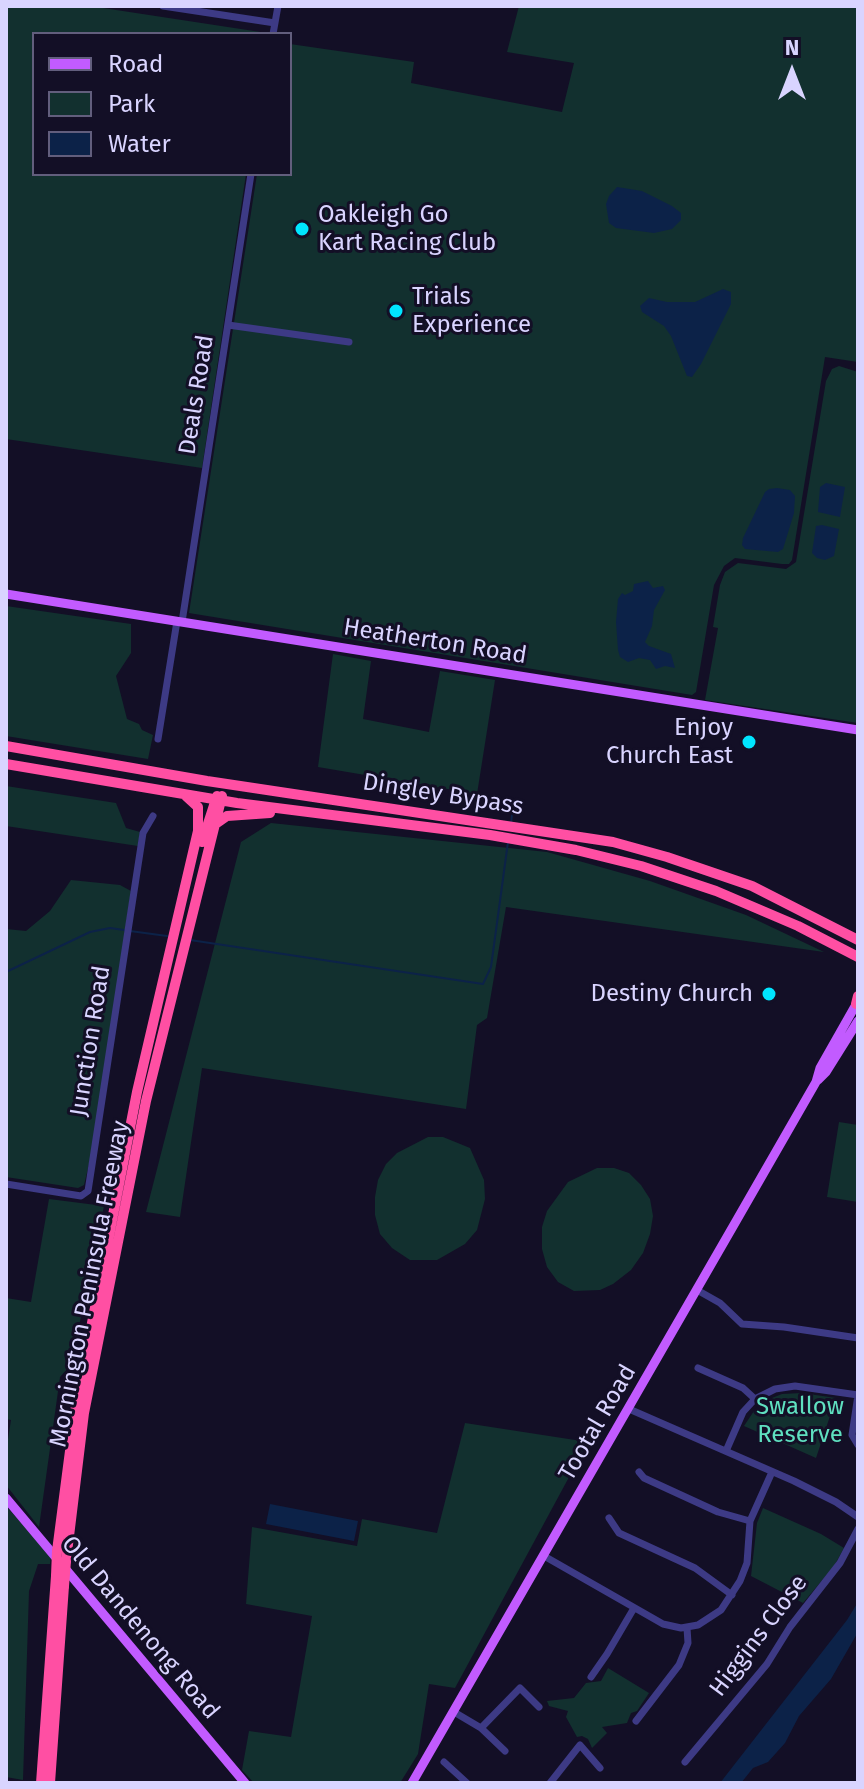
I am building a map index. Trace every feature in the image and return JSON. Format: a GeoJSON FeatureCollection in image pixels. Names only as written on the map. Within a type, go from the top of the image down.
{"type":"FeatureCollection","features":[{"type":"Feature","properties":{"kind":"highway","name":"Dingley Bypass"},"geometry":{"type":"LineString","coordinates":[[6,746],[223,783],[613,842],[667,857],[776,896],[858,940]]}},
{"type":"Feature","properties":{"kind":"highway","name":"Dingley Bypass"},"geometry":{"type":"LineString","coordinates":[[6,764],[218,800],[509,838],[599,855],[693,883],[775,915],[858,957]]}},
{"type":"Feature","properties":{"kind":"highway"},"geometry":{"type":"LineString","coordinates":[[218,800],[223,783]]}},
{"type":"Feature","properties":{"kind":"highway","name":"Mornington Peninsula Freeway"},"geometry":{"type":"LineString","coordinates":[[41,1783],[57,1551],[79,1390],[137,1092],[199,820],[196,804],[180,794]]}},
{"type":"Feature","properties":{"kind":"highway","name":"Mornington Peninsula Freeway"},"geometry":{"type":"LineString","coordinates":[[184,894],[218,800]]}},
{"type":"Feature","properties":{"kind":"highway","name":"Mornington Peninsula Freeway"},"geometry":{"type":"LineString","coordinates":[[50,1783],[66,1561],[89,1386],[146,1101],[217,824],[218,800]]}},
{"type":"Feature","properties":{"kind":"highway"},"geometry":{"type":"LineString","coordinates":[[217,824],[224,817],[243,814],[308,813]]}},
{"type":"Feature","properties":{"kind":"highway"},"geometry":{"type":"LineString","coordinates":[[840,930],[858,933]]}},
{"type":"Feature","properties":{"kind":"main road","name":"Heatherton Road"},"geometry":{"type":"LineString","coordinates":[[6,594],[858,730]]}},
{"type":"Feature","properties":{"kind":"main road","name":"Tootal Road"},"geometry":{"type":"LineString","coordinates":[[412,1783],[816,1082],[820,1068],[857,1000]]}},
{"type":"Feature","properties":{"kind":"main road","name":"Tootal Road"},"geometry":{"type":"LineString","coordinates":[[816,1082],[826,1072],[858,1021]]}},
{"type":"Feature","properties":{"kind":"main road","name":"Old Dandenong Road"},"geometry":{"type":"LineString","coordinates":[[6,1498],[245,1783]]}},
{"type":"Feature","properties":{"kind":"street"},"geometry":{"type":"LineString","coordinates":[[163,6],[275,23]]}},
{"type":"Feature","properties":{"kind":"street"},"geometry":{"type":"LineString","coordinates":[[273,32],[278,6]]}},
{"type":"Feature","properties":{"kind":"street","name":"Deals Road"},"geometry":{"type":"LineString","coordinates":[[158,739],[251,176]]}},
{"type":"Feature","properties":{"kind":"street"},"geometry":{"type":"LineString","coordinates":[[228,325],[349,342]]}},
{"type":"Feature","properties":{"kind":"street","name":"Junction Road"},"geometry":{"type":"LineString","coordinates":[[6,1184],[81,1196],[88,1191],[143,833],[153,816]]}},
{"type":"Feature","properties":{"kind":"street"},"geometry":{"type":"LineString","coordinates":[[697,1290],[720,1303],[742,1324],[858,1338]]}},
{"type":"Feature","properties":{"kind":"street"},"geometry":{"type":"LineString","coordinates":[[698,1368],[743,1388],[755,1399]]}},
{"type":"Feature","properties":{"kind":"street"},"geometry":{"type":"LineString","coordinates":[[726,1451],[743,1412],[755,1399],[775,1389],[795,1386],[858,1395],[852,1435],[858,1445]]}},
{"type":"Feature","properties":{"kind":"street"},"geometry":{"type":"LineString","coordinates":[[629,1409],[836,1502],[858,1517]]}},
{"type":"Feature","properties":{"kind":"street"},"geometry":{"type":"LineString","coordinates":[[639,1472],[644,1478],[718,1512],[750,1521]]}},
{"type":"Feature","properties":{"kind":"street"},"geometry":{"type":"LineString","coordinates":[[544,1556],[663,1624],[687,1628],[711,1618],[732,1595],[747,1563],[750,1521],[772,1472]]}},
{"type":"Feature","properties":{"kind":"street"},"geometry":{"type":"LineString","coordinates":[[609,1518],[621,1535],[695,1568],[732,1595]]}},
{"type":"Feature","properties":{"kind":"street","name":"Higgins Close"},"geometry":{"type":"LineString","coordinates":[[685,1762],[767,1664],[790,1627],[840,1563],[858,1529]]}},
{"type":"Feature","properties":{"kind":"street"},"geometry":{"type":"LineString","coordinates":[[591,1677],[634,1608]]}},
{"type":"Feature","properties":{"kind":"street"},"geometry":{"type":"LineString","coordinates":[[636,1721],[679,1665],[688,1643],[687,1628]]}},
{"type":"Feature","properties":{"kind":"street"},"geometry":{"type":"LineString","coordinates":[[481,1728],[520,1688],[539,1707]]}},
{"type":"Feature","properties":{"kind":"street"},"geometry":{"type":"LineString","coordinates":[[454,1712],[481,1728],[505,1751]]}},
{"type":"Feature","properties":{"kind":"street"},"geometry":{"type":"LineString","coordinates":[[550,1783],[580,1745],[600,1768]]}},
{"type":"Feature","properties":{"kind":"street"},"geometry":{"type":"LineString","coordinates":[[444,1762],[467,1783]]}},
{"type":"Feature","properties":{"kind":"green space"},"geometry":{"type":"Polygon","coordinates":[[[6,6],[90,6],[260,32],[32,32],[32,176],[246,176],[202,468],[6,439],[6,6]]]}},
{"type":"Feature","properties":{"kind":"green space"},"geometry":{"type":"Polygon","coordinates":[[[519,6],[858,6],[858,362],[825,357],[792,560],[789,564],[782,564],[735,558],[724,566],[714,585],[696,692],[692,695],[189,613],[257,176],[292,176],[292,44],[414,62],[411,83],[562,112],[574,63],[507,52],[519,6]]]}},
{"type":"Feature","properties":{"kind":"green space"},"geometry":{"type":"Polygon","coordinates":[[[839,366],[858,372],[858,723],[705,700],[718,628],[713,627],[725,572],[738,563],[786,569],[796,562],[826,381],[832,369],[839,366]]]}},
{"type":"Feature","properties":{"kind":"green space"},"geometry":{"type":"Polygon","coordinates":[[[6,606],[131,624],[131,653],[116,676],[127,719],[153,735],[148,759],[6,736],[6,606]]]}},
{"type":"Feature","properties":{"kind":"green space"},"geometry":{"type":"Polygon","coordinates":[[[333,654],[371,661],[363,719],[429,732],[440,671],[495,680],[477,794],[318,767],[333,654]]]}},
{"type":"Feature","properties":{"kind":"green space"},"geometry":{"type":"Polygon","coordinates":[[[6,786],[116,803],[126,828],[140,832],[138,846],[6,826],[6,786]]]}},
{"type":"Feature","properties":{"kind":"green space"},"geometry":{"type":"Polygon","coordinates":[[[271,823],[547,852],[650,881],[746,915],[824,952],[506,907],[487,1018],[477,1025],[466,1109],[202,1068],[180,1217],[146,1212],[241,842],[271,823]]]}},
{"type":"Feature","properties":{"kind":"green space"},"geometry":{"type":"Polygon","coordinates":[[[71,880],[120,885],[131,891],[92,1152],[84,1185],[78,1188],[6,1177],[6,929],[26,931],[50,911],[71,880]]]}},
{"type":"Feature","properties":{"kind":"green space"},"geometry":{"type":"Polygon","coordinates":[[[839,1122],[858,1125],[858,1202],[827,1197],[839,1122]]]}},
{"type":"Feature","properties":{"kind":"green space"},"geometry":{"type":"Polygon","coordinates":[[[428,1137],[443,1137],[470,1148],[484,1180],[485,1199],[477,1230],[465,1244],[437,1260],[410,1260],[392,1248],[380,1234],[375,1215],[375,1197],[378,1180],[386,1164],[397,1153],[428,1137]]]}},
{"type":"Feature","properties":{"kind":"green space"},"geometry":{"type":"Polygon","coordinates":[[[597,1168],[614,1168],[629,1173],[641,1185],[650,1199],[653,1216],[650,1234],[643,1253],[631,1270],[613,1284],[600,1290],[574,1291],[558,1282],[547,1267],[542,1249],[542,1227],[547,1211],[568,1182],[597,1168]]]}},
{"type":"Feature","properties":{"kind":"green space"},"geometry":{"type":"Polygon","coordinates":[[[49,1199],[104,1206],[71,1365],[60,1377],[39,1527],[6,1485],[6,1452],[11,1420],[6,1419],[6,1298],[31,1302],[49,1199]]]}},
{"type":"Feature","properties":{"kind":"green space","name":"Swallow Reserve"},"geometry":{"type":"Polygon","coordinates":[[[802,1393],[836,1398],[816,1458],[744,1426],[754,1411],[767,1400],[782,1394],[802,1393]]]}},
{"type":"Feature","properties":{"kind":"green space"},"geometry":{"type":"Polygon","coordinates":[[[465,1423],[588,1442],[455,1688],[429,1684],[418,1754],[400,1783],[254,1783],[242,1770],[249,1731],[291,1737],[312,1616],[246,1604],[252,1527],[357,1546],[362,1519],[437,1533],[465,1423]]]}},
{"type":"Feature","properties":{"kind":"green space"},"geometry":{"type":"Polygon","coordinates":[[[6,1506],[51,1556],[50,1564],[38,1564],[29,1591],[23,1780],[6,1777],[6,1506]]]}},
{"type":"Feature","properties":{"kind":"green space"},"geometry":{"type":"Polygon","coordinates":[[[763,1508],[844,1548],[834,1566],[803,1603],[751,1576],[757,1523],[763,1508]]]}},
{"type":"Feature","properties":{"kind":"green space"},"geometry":{"type":"Polygon","coordinates":[[[608,1668],[649,1693],[637,1711],[631,1713],[627,1723],[602,1727],[607,1733],[592,1748],[588,1739],[577,1737],[566,1717],[568,1711],[549,1706],[547,1701],[574,1698],[586,1683],[601,1681],[608,1668]]]}},
{"type":"Feature","properties":{"kind":"water"},"geometry":{"type":"Polygon","coordinates":[[[617,187],[642,191],[672,206],[681,213],[681,220],[672,229],[654,233],[616,228],[609,223],[606,204],[617,187]]]}},
{"type":"Feature","properties":{"kind":"water"},"geometry":{"type":"Polygon","coordinates":[[[723,289],[731,292],[731,304],[701,364],[692,377],[687,376],[671,336],[664,326],[642,312],[640,306],[649,298],[667,302],[695,302],[723,289]]]}},
{"type":"Feature","properties":{"kind":"water"},"geometry":{"type":"Polygon","coordinates":[[[826,483],[845,487],[840,517],[818,512],[820,487],[826,483]]]}},
{"type":"Feature","properties":{"kind":"water"},"geometry":{"type":"Polygon","coordinates":[[[777,488],[790,490],[795,496],[794,513],[783,549],[778,552],[745,549],[743,538],[765,492],[777,488]]]}},
{"type":"Feature","properties":{"kind":"water"},"geometry":{"type":"Polygon","coordinates":[[[816,526],[839,529],[834,556],[825,560],[812,553],[816,526]]]}},
{"type":"Feature","properties":{"kind":"water"},"geometry":{"type":"Polygon","coordinates":[[[648,581],[653,588],[663,586],[665,590],[654,610],[652,626],[645,642],[671,654],[675,668],[665,666],[656,669],[650,660],[639,658],[628,662],[620,657],[616,622],[618,599],[622,593],[625,595],[633,591],[634,584],[648,581]]]}},
{"type":"Feature","properties":{"kind":"water"},"geometry":{"type":"Polygon","coordinates":[[[270,1504],[358,1521],[354,1541],[266,1524],[270,1504]]]}},
{"type":"Feature","properties":{"kind":"water"},"geometry":{"type":"Polygon","coordinates":[[[858,1602],[858,1632],[831,1679],[799,1716],[785,1743],[768,1762],[753,1768],[741,1783],[720,1783],[847,1620],[858,1602]]]}},
{"type":"Feature","properties":{"kind":"waterway"},"geometry":{"type":"LineString","coordinates":[[511,824],[513,805]]}},
{"type":"Feature","properties":{"kind":"waterway"},"geometry":{"type":"LineString","coordinates":[[190,940],[483,984],[491,967],[508,842]]}},
{"type":"Feature","properties":{"kind":"waterway"},"geometry":{"type":"LineString","coordinates":[[6,972],[90,932],[110,928],[124,930]]}},
{"type":"Feature","properties":{"kind":"waterway"},"geometry":{"type":"LineString","coordinates":[[130,931],[167,936]]}},
{"type":"Feature","properties":{"kind":"place","name":"Oakleigh Go Kart Racing Club"},"geometry":{"type":"Point","coordinates":[302,229]}},
{"type":"Feature","properties":{"kind":"place","name":"Trials Experience"},"geometry":{"type":"Point","coordinates":[396,311]}},
{"type":"Feature","properties":{"kind":"place","name":"Enjoy Church East"},"geometry":{"type":"Point","coordinates":[749,742]}},
{"type":"Feature","properties":{"kind":"place","name":"Destiny Church"},"geometry":{"type":"Point","coordinates":[769,994]}}]}
